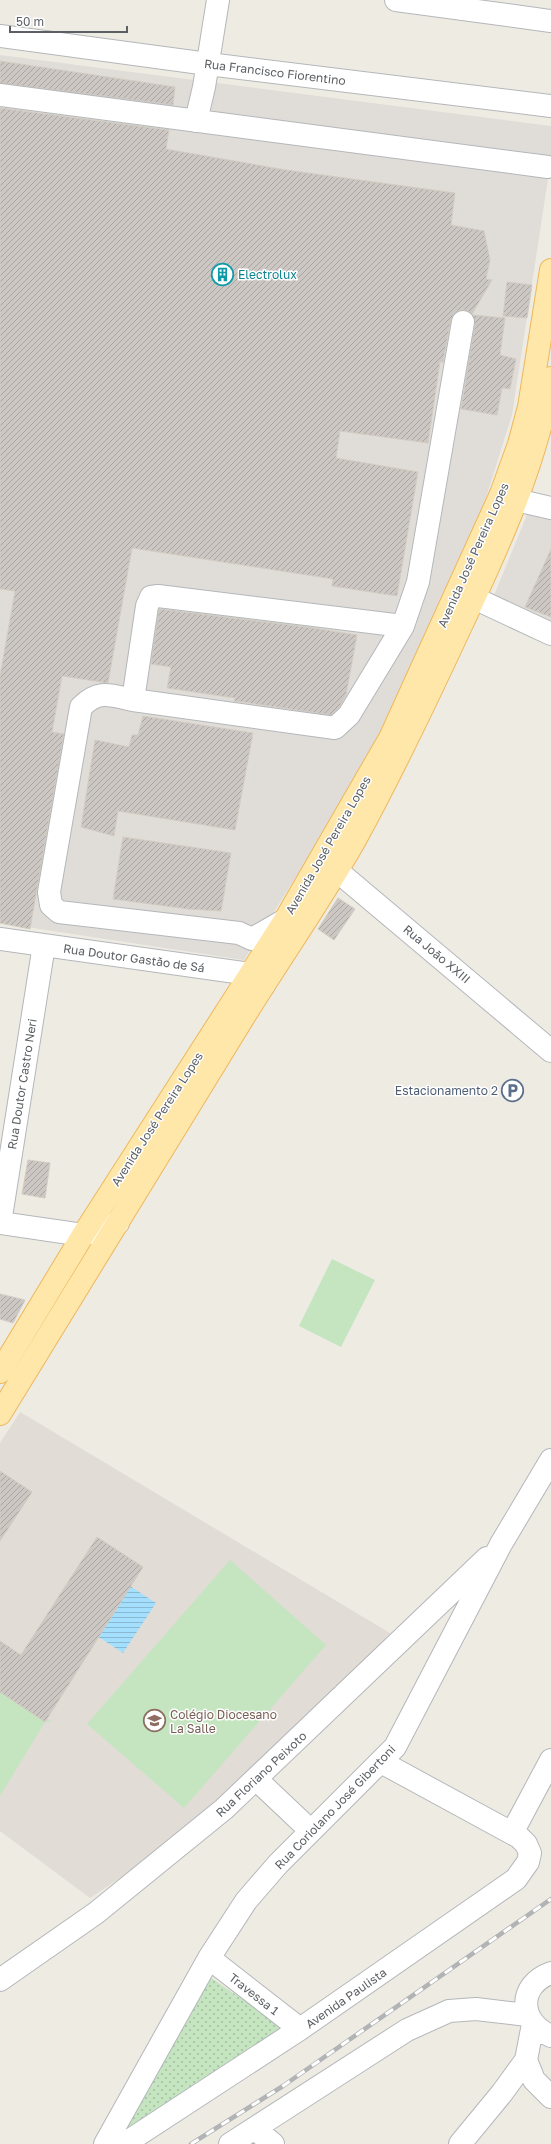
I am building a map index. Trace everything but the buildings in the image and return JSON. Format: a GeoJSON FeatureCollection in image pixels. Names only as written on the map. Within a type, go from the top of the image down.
{"type":"FeatureCollection","features":[{"type":"Feature","properties":{"kind":"main road","name":"Avenida José Pereira Lopes"},"geometry":{"type":"LineString","coordinates":[[509,497],[519,444],[529,407],[549,297],[551,270]]}},
{"type":"Feature","properties":{"kind":"main road","name":"Avenida José Pereira Lopes"},"geometry":{"type":"LineString","coordinates":[[0,1372],[83,1235],[257,980],[329,864],[390,738],[467,594],[545,412],[551,378]]}},
{"type":"Feature","properties":{"kind":"main road","name":"Avenida José Pereira Lopes"},"geometry":{"type":"LineString","coordinates":[[0,1414],[118,1223],[257,980]]}},
{"type":"Feature","properties":{"kind":"street"},"geometry":{"type":"LineString","coordinates":[[196,121],[208,64],[218,0]]}},
{"type":"Feature","properties":{"kind":"street"},"geometry":{"type":"LineString","coordinates":[[396,0],[551,21]]}},
{"type":"Feature","properties":{"kind":"street","name":"Rua Francisco Fiorentino"},"geometry":{"type":"LineString","coordinates":[[0,36],[208,64],[551,106]]}},
{"type":"Feature","properties":{"kind":"street"},"geometry":{"type":"LineString","coordinates":[[0,95],[548,167]]}},
{"type":"Feature","properties":{"kind":"street"},"geometry":{"type":"LineString","coordinates":[[293,924],[252,939],[239,933],[59,912],[51,905],[49,892],[82,707],[91,698],[106,694],[133,700],[335,728],[349,715],[403,626],[418,582],[463,322]]}},
{"type":"Feature","properties":{"kind":"street"},"geometry":{"type":"LineString","coordinates":[[509,497],[551,508]]}},
{"type":"Feature","properties":{"kind":"street"},"geometry":{"type":"LineString","coordinates":[[467,594],[551,634]]}},
{"type":"Feature","properties":{"kind":"street"},"geometry":{"type":"LineString","coordinates":[[133,700],[147,606],[151,597],[166,597],[403,626]]}},
{"type":"Feature","properties":{"kind":"street","name":"Rua João XXIII"},"geometry":{"type":"LineString","coordinates":[[329,864],[551,1052]]}},
{"type":"Feature","properties":{"kind":"street","name":"Rua Doutor Gastão de Sá"},"geometry":{"type":"LineString","coordinates":[[0,939],[257,980]]}},
{"type":"Feature","properties":{"kind":"street","name":"Rua Doutor Castro Neri"},"geometry":{"type":"LineString","coordinates":[[0,1223],[44,945]]}},
{"type":"Feature","properties":{"kind":"street"},"geometry":{"type":"LineString","coordinates":[[0,1223],[83,1235],[118,1223]]}},
{"type":"Feature","properties":{"kind":"street","name":"Rua Coriolano José Gibertoni"},"geometry":{"type":"LineString","coordinates":[[105,2144],[209,1958],[246,1901],[311,1831],[382,1762],[395,1747],[501,1544],[549,1468]]}},
{"type":"Feature","properties":{"kind":"street","name":"Rua Floriano Peixoto"},"geometry":{"type":"LineString","coordinates":[[0,1980],[96,1913],[224,1809],[257,1780],[501,1544]]}},
{"type":"Feature","properties":{"kind":"street"},"geometry":{"type":"LineString","coordinates":[[382,1762],[512,1833],[551,1760]]}},
{"type":"Feature","properties":{"kind":"street"},"geometry":{"type":"LineString","coordinates":[[257,1780],[311,1831]]}},
{"type":"Feature","properties":{"kind":"street","name":"Avenida Paulista"},"geometry":{"type":"LineString","coordinates":[[124,2144],[300,2029],[516,1879],[528,1862],[530,1852],[526,1844],[512,1833]]}},
{"type":"Feature","properties":{"kind":"street","name":"Travessa 1"},"geometry":{"type":"LineString","coordinates":[[209,1958],[300,2029]]}},
{"type":"Feature","properties":{"kind":"street"},"geometry":{"type":"LineString","coordinates":[[551,1973],[543,1976],[534,1983],[528,1992],[526,2004],[530,2019],[526,2060],[534,2080],[551,2097]]}},
{"type":"Feature","properties":{"kind":"street"},"geometry":{"type":"LineString","coordinates":[[230,2144],[407,2030],[449,2011],[476,2009],[530,2019],[541,2032],[551,2036]]}},
{"type":"Feature","properties":{"kind":"street"},"geometry":{"type":"LineString","coordinates":[[460,2144],[502,2093],[526,2060]]}},
{"type":"Feature","properties":{"kind":"street"},"geometry":{"type":"LineString","coordinates":[[254,2129],[273,2144]]}},
{"type":"Feature","properties":{"kind":"shaded area","name":"Electrolux"},"geometry":{"type":"Polygon","coordinates":[[[0,55],[551,126],[551,159],[512,415],[479,520],[432,632],[363,769],[244,960],[0,923],[0,55]]]}},
{"type":"Feature","properties":{"kind":"shaded area"},"geometry":{"type":"Polygon","coordinates":[[[529,510],[551,515],[551,643],[488,610],[529,510]]]}},
{"type":"Feature","properties":{"kind":"shaded area","name":"Colégio Diocesano La Salle"},"geometry":{"type":"Polygon","coordinates":[[[20,1412],[390,1633],[224,1809],[90,1898],[0,1831],[0,1443],[20,1412]]]}},
{"type":"Feature","properties":{"kind":"green space"},"geometry":{"type":"Polygon","coordinates":[[[332,1259],[375,1280],[341,1347],[299,1326],[332,1259]]]}},
{"type":"Feature","properties":{"kind":"green space"},"geometry":{"type":"Polygon","coordinates":[[[230,1560],[326,1645],[184,1808],[87,1724],[230,1560]]]}},
{"type":"Feature","properties":{"kind":"green space"},"geometry":{"type":"Polygon","coordinates":[[[0,1692],[51,1721],[45,1722],[0,1796],[0,1692]]]}},
{"type":"Feature","properties":{"kind":"green space"},"geometry":{"type":"Polygon","coordinates":[[[207,1975],[274,2021],[280,2026],[280,2031],[128,2129],[126,2121],[207,1975]]]}},
{"type":"Feature","properties":{"kind":"water"},"geometry":{"type":"Polygon","coordinates":[[[130,1586],[156,1603],[123,1653],[97,1636],[130,1586]]]}},
{"type":"Feature","properties":{"kind":"railway"},"geometry":{"type":"LineString","coordinates":[[191,2144],[283,2086],[551,1899]]}},
{"type":"Feature","properties":{"kind":"place","name":"Electrolux"},"geometry":{"type":"Point","coordinates":[222,274]}},
{"type":"Feature","properties":{"kind":"place","name":"Estacionamento 2"},"geometry":{"type":"Point","coordinates":[513,1090]}},
{"type":"Feature","properties":{"kind":"place","name":"Colégio Diocesano La Salle"},"geometry":{"type":"Point","coordinates":[154,1721]}}]}
